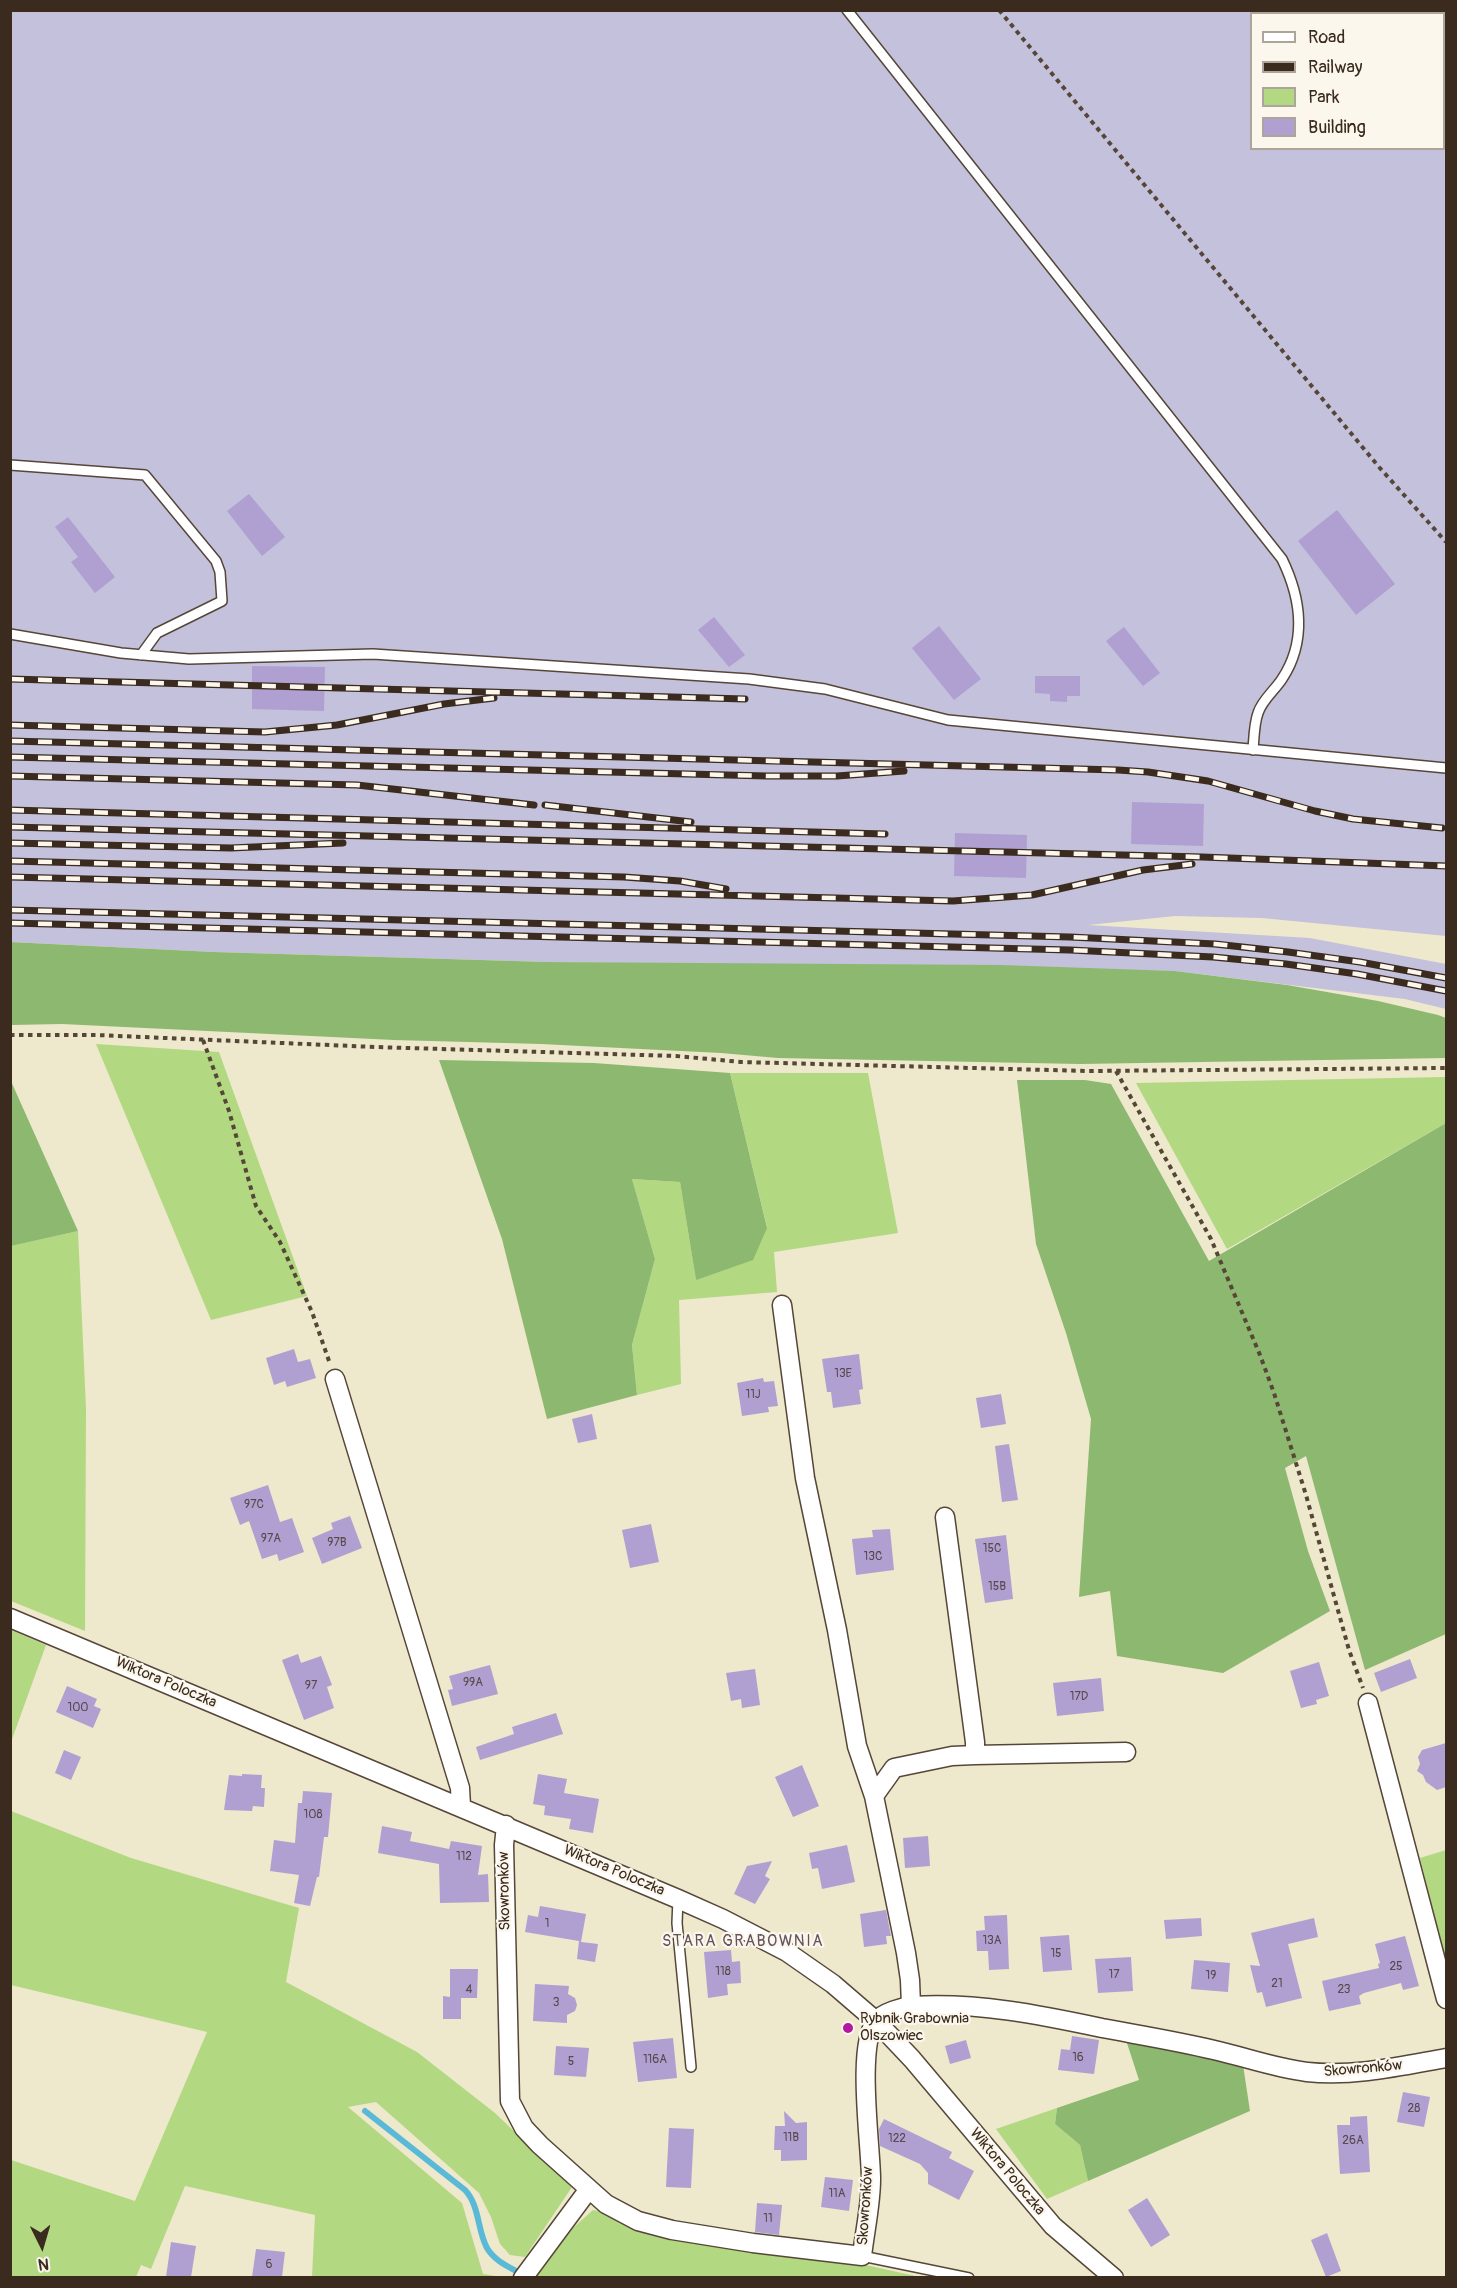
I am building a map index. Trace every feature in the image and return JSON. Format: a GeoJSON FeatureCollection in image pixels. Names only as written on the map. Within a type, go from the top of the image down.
{"type":"FeatureCollection","features":[{"type":"Feature","properties":{"kind":"street"},"geometry":{"type":"LineString","coordinates":[[782,1305],[805,1478],[837,1630],[857,1746],[874,1796],[906,1953],[911,2006]]}},
{"type":"Feature","properties":{"kind":"street"},"geometry":{"type":"LineString","coordinates":[[335,1379],[460,1788],[461,1806]]}},
{"type":"Feature","properties":{"kind":"street"},"geometry":{"type":"LineString","coordinates":[[945,1517],[975,1755]]}},
{"type":"Feature","properties":{"kind":"street","name":"Wiktora Poloczka"},"geometry":{"type":"LineString","coordinates":[[10,1618],[678,1899],[723,1919],[786,1952],[833,1984],[876,2021],[912,2059],[1053,2226],[1114,2277]]}},
{"type":"Feature","properties":{"kind":"street"},"geometry":{"type":"LineString","coordinates":[[1368,1702],[1446,1999]]}},
{"type":"Feature","properties":{"kind":"street"},"geometry":{"type":"LineString","coordinates":[[874,1796],[894,1768],[952,1756],[1126,1752]]}},
{"type":"Feature","properties":{"kind":"street","name":"Skowronków"},"geometry":{"type":"LineString","coordinates":[[506,1825],[504,1845],[510,2101],[524,2128],[606,2204],[627,2216],[656,2226],[753,2243],[862,2256],[871,2179],[865,2082],[870,2033],[876,2021],[894,2010],[911,2006],[971,2007],[1033,2014],[1215,2050],[1306,2072],[1379,2070],[1446,2058]]}},
{"type":"Feature","properties":{"kind":"street"},"geometry":{"type":"LineString","coordinates":[[523,2277],[589,2189]]}},
{"type":"Feature","properties":{"kind":"lane"},"geometry":{"type":"LineString","coordinates":[[847,10],[1282,559],[1297,593],[1298,641],[1294,657],[1285,676],[1258,712],[1252,750]]}},
{"type":"Feature","properties":{"kind":"lane"},"geometry":{"type":"LineString","coordinates":[[10,465],[145,476],[216,561],[220,572],[222,601],[157,633],[141,655]]}},
{"type":"Feature","properties":{"kind":"lane"},"geometry":{"type":"LineString","coordinates":[[10,634],[78,647],[189,658],[373,654],[749,679],[825,689],[948,720],[1446,768]]}},
{"type":"Feature","properties":{"kind":"lane"},"geometry":{"type":"LineString","coordinates":[[678,1899],[677,1923],[690,2067]]}},
{"type":"Feature","properties":{"kind":"lane"},"geometry":{"type":"LineString","coordinates":[[862,2256],[969,2277]]}},
{"type":"Feature","properties":{"kind":"path"},"geometry":{"type":"LineString","coordinates":[[999,10],[1371,458],[1446,542]]}},
{"type":"Feature","properties":{"kind":"path"},"geometry":{"type":"LineString","coordinates":[[10,1035],[96,1035],[457,1050],[676,1056],[732,1061],[1116,1071],[1446,1068]]}},
{"type":"Feature","properties":{"kind":"path"},"geometry":{"type":"LineString","coordinates":[[203,1040],[229,1111],[256,1206],[280,1242],[312,1312],[335,1379]]}},
{"type":"Feature","properties":{"kind":"path"},"geometry":{"type":"LineString","coordinates":[[1116,1071],[1211,1239],[1260,1355],[1306,1495],[1349,1650],[1368,1702]]}},
{"type":"Feature","properties":{"kind":"shaded area"},"geometry":{"type":"Polygon","coordinates":[[[10,11],[1446,11],[1446,936],[1262,918],[1175,916],[1088,925],[1310,938],[1446,964],[1446,1009],[1405,999],[1175,971],[547,962],[214,952],[11,942],[10,11]]]}},
{"type":"Feature","properties":{"kind":"green space"},"geometry":{"type":"Polygon","coordinates":[[[10,942],[214,952],[547,962],[1001,965],[1175,971],[1287,985],[1378,1001],[1438,1015],[1446,1018],[1446,1058],[1080,1064],[778,1058],[541,1044],[394,1040],[62,1024],[11,1025],[10,942]]]}},
{"type":"Feature","properties":{"kind":"green space"},"geometry":{"type":"Polygon","coordinates":[[[96,1044],[219,1052],[307,1296],[211,1320],[96,1044]]]}},
{"type":"Feature","properties":{"kind":"green space"},"geometry":{"type":"Polygon","coordinates":[[[439,1060],[594,1063],[730,1073],[767,1228],[753,1260],[696,1280],[680,1182],[632,1179],[655,1259],[632,1345],[637,1395],[547,1419],[502,1239],[439,1060]]]}},
{"type":"Feature","properties":{"kind":"green space"},"geometry":{"type":"Polygon","coordinates":[[[730,1073],[868,1073],[898,1233],[774,1252],[777,1292],[679,1300],[681,1384],[637,1395],[632,1345],[655,1259],[632,1179],[680,1182],[696,1280],[767,1227],[730,1073]]]}},
{"type":"Feature","properties":{"kind":"green space"},"geometry":{"type":"Polygon","coordinates":[[[1446,1077],[1446,1123],[1227,1249],[1136,1083],[1446,1077]]]}},
{"type":"Feature","properties":{"kind":"green space"},"geometry":{"type":"Polygon","coordinates":[[[10,1079],[78,1231],[11,1246],[10,1246],[10,1079]]]}},
{"type":"Feature","properties":{"kind":"green space"},"geometry":{"type":"Polygon","coordinates":[[[1017,1080],[1085,1080],[1111,1084],[1209,1261],[1446,1123],[1446,1634],[1365,1670],[1306,1456],[1285,1468],[1308,1551],[1330,1611],[1223,1673],[1117,1656],[1110,1591],[1079,1597],[1091,1419],[1066,1333],[1036,1244],[1017,1080]]]}},
{"type":"Feature","properties":{"kind":"green space"},"geometry":{"type":"Polygon","coordinates":[[[78,1231],[86,1409],[85,1631],[11,1601],[10,1246],[78,1231]]]}},
{"type":"Feature","properties":{"kind":"green space"},"geometry":{"type":"Polygon","coordinates":[[[11,1630],[46,1645],[11,1742],[11,1630]]]}},
{"type":"Feature","properties":{"kind":"green space"},"geometry":{"type":"Polygon","coordinates":[[[11,1811],[131,1858],[299,1908],[286,1982],[417,2052],[495,2113],[572,2187],[525,2257],[510,2255],[500,2244],[491,2217],[479,2193],[376,2102],[348,2107],[462,2203],[483,2274],[502,2277],[312,2277],[315,2215],[185,2186],[151,2269],[141,2265],[136,2277],[11,2277],[11,2160],[135,2201],[207,2032],[11,1985],[11,1811]]]}},
{"type":"Feature","properties":{"kind":"green space"},"geometry":{"type":"Polygon","coordinates":[[[1446,1850],[1446,1965],[1420,1858],[1446,1850]]]}},
{"type":"Feature","properties":{"kind":"green space"},"geometry":{"type":"Polygon","coordinates":[[[1126,2040],[1243,2065],[1250,2111],[1088,2181],[1080,2145],[1055,2124],[1057,2108],[1139,2080],[1126,2040]]]}},
{"type":"Feature","properties":{"kind":"green space"},"geometry":{"type":"Polygon","coordinates":[[[1057,2108],[1055,2124],[1080,2145],[1088,2181],[1047,2199],[996,2129],[1057,2108]]]}},
{"type":"Feature","properties":{"kind":"green space"},"geometry":{"type":"Polygon","coordinates":[[[593,2210],[604,2212],[619,2223],[652,2232],[861,2264],[920,2277],[532,2278],[574,2227],[593,2210]]]}},
{"type":"Feature","properties":{"kind":"building"},"geometry":{"type":"Polygon","coordinates":[[[249,494],[285,537],[262,556],[227,511],[249,494]]]}},
{"type":"Feature","properties":{"kind":"building"},"geometry":{"type":"Polygon","coordinates":[[[1337,510],[1395,584],[1356,615],[1298,541],[1337,510]]]}},
{"type":"Feature","properties":{"kind":"building"},"geometry":{"type":"Polygon","coordinates":[[[68,517],[115,577],[95,593],[71,562],[78,557],[55,527],[68,517]]]}},
{"type":"Feature","properties":{"kind":"building"},"geometry":{"type":"Polygon","coordinates":[[[714,617],[745,655],[729,667],[698,630],[714,617]]]}},
{"type":"Feature","properties":{"kind":"building"},"geometry":{"type":"Polygon","coordinates":[[[939,626],[981,679],[954,700],[912,648],[939,626]]]}},
{"type":"Feature","properties":{"kind":"building"},"geometry":{"type":"Polygon","coordinates":[[[1124,627],[1160,673],[1143,686],[1106,641],[1124,627]]]}},
{"type":"Feature","properties":{"kind":"building"},"geometry":{"type":"Polygon","coordinates":[[[252,666],[325,667],[324,711],[252,709],[252,666]]]}},
{"type":"Feature","properties":{"kind":"building"},"geometry":{"type":"Polygon","coordinates":[[[1035,676],[1080,676],[1080,696],[1067,696],[1067,702],[1050,701],[1050,694],[1035,693],[1035,676]]]}},
{"type":"Feature","properties":{"kind":"building"},"geometry":{"type":"Polygon","coordinates":[[[1132,802],[1204,804],[1203,846],[1131,844],[1132,802]]]}},
{"type":"Feature","properties":{"kind":"building"},"geometry":{"type":"Polygon","coordinates":[[[955,833],[1027,835],[1026,878],[954,876],[955,833]]]}},
{"type":"Feature","properties":{"kind":"building"},"geometry":{"type":"Polygon","coordinates":[[[294,1349],[298,1362],[310,1359],[316,1378],[287,1387],[285,1381],[274,1385],[266,1358],[294,1349]]]}},
{"type":"Feature","properties":{"kind":"building"},"geometry":{"type":"Polygon","coordinates":[[[859,1354],[863,1389],[859,1390],[861,1404],[833,1408],[831,1392],[827,1392],[822,1359],[859,1354]]]}},
{"type":"Feature","properties":{"kind":"building"},"geometry":{"type":"Polygon","coordinates":[[[763,1378],[764,1382],[774,1381],[778,1406],[768,1407],[769,1412],[742,1416],[737,1383],[763,1378]]]}},
{"type":"Feature","properties":{"kind":"building"},"geometry":{"type":"Polygon","coordinates":[[[1001,1394],[1006,1424],[981,1428],[976,1398],[1001,1394]]]}},
{"type":"Feature","properties":{"kind":"building"},"geometry":{"type":"Polygon","coordinates":[[[592,1414],[597,1439],[578,1443],[572,1419],[592,1414]]]}},
{"type":"Feature","properties":{"kind":"building"},"geometry":{"type":"Polygon","coordinates":[[[1009,1444],[1018,1500],[1002,1502],[995,1446],[1009,1444]]]}},
{"type":"Feature","properties":{"kind":"building"},"geometry":{"type":"Polygon","coordinates":[[[268,1485],[280,1522],[292,1518],[304,1552],[279,1561],[277,1554],[262,1559],[249,1521],[240,1525],[230,1498],[268,1485]]]}},
{"type":"Feature","properties":{"kind":"building"},"geometry":{"type":"Polygon","coordinates":[[[350,1516],[362,1548],[322,1564],[312,1538],[333,1529],[331,1523],[350,1516]]]}},
{"type":"Feature","properties":{"kind":"building"},"geometry":{"type":"Polygon","coordinates":[[[651,1524],[659,1562],[630,1568],[622,1530],[651,1524]]]}},
{"type":"Feature","properties":{"kind":"building"},"geometry":{"type":"Polygon","coordinates":[[[890,1529],[894,1570],[856,1575],[852,1539],[873,1537],[872,1530],[890,1529]]]}},
{"type":"Feature","properties":{"kind":"building"},"geometry":{"type":"Polygon","coordinates":[[[1006,1535],[1013,1599],[985,1603],[975,1539],[1006,1535]]]}},
{"type":"Feature","properties":{"kind":"building"},"geometry":{"type":"Polygon","coordinates":[[[298,1654],[301,1663],[321,1656],[332,1685],[327,1687],[334,1708],[304,1720],[282,1660],[298,1654]]]}},
{"type":"Feature","properties":{"kind":"building"},"geometry":{"type":"Polygon","coordinates":[[[1410,1659],[1417,1678],[1381,1692],[1374,1673],[1410,1659]]]}},
{"type":"Feature","properties":{"kind":"building"},"geometry":{"type":"Polygon","coordinates":[[[1319,1662],[1329,1696],[1316,1700],[1317,1704],[1301,1708],[1290,1671],[1319,1662]]]}},
{"type":"Feature","properties":{"kind":"building"},"geometry":{"type":"Polygon","coordinates":[[[490,1665],[498,1694],[452,1706],[448,1690],[453,1689],[449,1676],[490,1665]]]}},
{"type":"Feature","properties":{"kind":"building"},"geometry":{"type":"Polygon","coordinates":[[[755,1669],[760,1705],[742,1708],[741,1699],[731,1701],[726,1673],[755,1669]]]}},
{"type":"Feature","properties":{"kind":"building"},"geometry":{"type":"Polygon","coordinates":[[[1101,1678],[1104,1711],[1057,1716],[1053,1683],[1101,1678]]]}},
{"type":"Feature","properties":{"kind":"building"},"geometry":{"type":"Polygon","coordinates":[[[67,1686],[97,1699],[94,1706],[101,1709],[93,1728],[56,1712],[67,1686]]]}},
{"type":"Feature","properties":{"kind":"building"},"geometry":{"type":"Polygon","coordinates":[[[556,1713],[563,1734],[480,1760],[476,1747],[514,1734],[512,1727],[556,1713]]]}},
{"type":"Feature","properties":{"kind":"building"},"geometry":{"type":"Polygon","coordinates":[[[1446,1743],[1446,1787],[1437,1790],[1417,1771],[1420,1764],[1418,1757],[1422,1750],[1446,1743]]]}},
{"type":"Feature","properties":{"kind":"building"},"geometry":{"type":"Polygon","coordinates":[[[64,1750],[81,1757],[71,1780],[55,1773],[64,1750]]]}},
{"type":"Feature","properties":{"kind":"building"},"geometry":{"type":"Polygon","coordinates":[[[802,1765],[819,1806],[793,1817],[775,1777],[802,1765]]]}},
{"type":"Feature","properties":{"kind":"building"},"geometry":{"type":"Polygon","coordinates":[[[242,1774],[262,1775],[261,1788],[265,1788],[264,1807],[253,1806],[252,1811],[224,1810],[229,1775],[242,1776],[242,1774]]]}},
{"type":"Feature","properties":{"kind":"building"},"geometry":{"type":"Polygon","coordinates":[[[538,1774],[567,1779],[564,1793],[599,1799],[593,1833],[569,1829],[571,1819],[544,1815],[545,1806],[533,1804],[538,1774]]]}},
{"type":"Feature","properties":{"kind":"building"},"geometry":{"type":"Polygon","coordinates":[[[303,1791],[332,1793],[328,1837],[324,1837],[319,1877],[317,1877],[310,1906],[294,1903],[299,1875],[270,1871],[274,1840],[295,1843],[298,1803],[302,1803],[303,1791]]]}},
{"type":"Feature","properties":{"kind":"building"},"geometry":{"type":"Polygon","coordinates":[[[382,1826],[412,1832],[410,1841],[449,1849],[451,1841],[482,1846],[478,1875],[488,1874],[489,1902],[440,1903],[439,1864],[378,1853],[382,1826]]]}},
{"type":"Feature","properties":{"kind":"building"},"geometry":{"type":"Polygon","coordinates":[[[928,1836],[930,1866],[905,1868],[903,1838],[928,1836]]]}},
{"type":"Feature","properties":{"kind":"building"},"geometry":{"type":"Polygon","coordinates":[[[847,1845],[855,1882],[822,1889],[818,1868],[812,1869],[809,1853],[847,1845]]]}},
{"type":"Feature","properties":{"kind":"building"},"geometry":{"type":"Polygon","coordinates":[[[772,1861],[765,1876],[770,1879],[755,1904],[734,1894],[747,1866],[772,1861]]]}},
{"type":"Feature","properties":{"kind":"building"},"geometry":{"type":"Polygon","coordinates":[[[540,1906],[586,1914],[581,1942],[598,1944],[595,1962],[577,1959],[579,1941],[525,1932],[528,1915],[538,1917],[540,1906]]]}},
{"type":"Feature","properties":{"kind":"building"},"geometry":{"type":"Polygon","coordinates":[[[886,1910],[891,1936],[886,1936],[887,1944],[864,1947],[860,1914],[886,1910]]]}},
{"type":"Feature","properties":{"kind":"building"},"geometry":{"type":"Polygon","coordinates":[[[1007,1915],[1009,1969],[989,1970],[988,1951],[977,1951],[976,1931],[985,1930],[984,1916],[1007,1915]]]}},
{"type":"Feature","properties":{"kind":"building"},"geometry":{"type":"Polygon","coordinates":[[[1201,1918],[1202,1936],[1166,1939],[1164,1920],[1201,1918]]]}},
{"type":"Feature","properties":{"kind":"building"},"geometry":{"type":"Polygon","coordinates":[[[1314,1918],[1318,1937],[1288,1944],[1302,1998],[1266,2007],[1262,1992],[1257,1993],[1250,1965],[1260,1966],[1251,1933],[1314,1918]]]}},
{"type":"Feature","properties":{"kind":"building"},"geometry":{"type":"Polygon","coordinates":[[[1069,1935],[1072,1970],[1043,1972],[1040,1937],[1069,1935]]]}},
{"type":"Feature","properties":{"kind":"building"},"geometry":{"type":"Polygon","coordinates":[[[1405,1936],[1419,1986],[1403,1990],[1401,1983],[1364,1993],[1359,1996],[1361,2004],[1329,2011],[1322,1981],[1379,1968],[1380,1963],[1375,1944],[1405,1936]]]}},
{"type":"Feature","properties":{"kind":"building"},"geometry":{"type":"Polygon","coordinates":[[[731,1950],[732,1962],[740,1961],[741,1983],[727,1984],[728,1995],[708,1998],[704,1952],[731,1950]]]}},
{"type":"Feature","properties":{"kind":"building"},"geometry":{"type":"Polygon","coordinates":[[[1131,1957],[1133,1991],[1098,1993],[1095,1959],[1131,1957]]]}},
{"type":"Feature","properties":{"kind":"building"},"geometry":{"type":"Polygon","coordinates":[[[1194,1960],[1230,1963],[1228,1992],[1191,1989],[1194,1960]]]}},
{"type":"Feature","properties":{"kind":"building"},"geometry":{"type":"Polygon","coordinates":[[[450,1969],[478,1969],[477,1998],[461,1998],[461,2019],[443,2019],[443,1996],[450,1997],[450,1969]]]}},
{"type":"Feature","properties":{"kind":"building"},"geometry":{"type":"Polygon","coordinates":[[[535,1984],[569,1986],[568,1994],[575,1998],[577,2005],[575,2011],[567,2015],[567,2023],[533,2021],[535,1984]]]}},
{"type":"Feature","properties":{"kind":"building"},"geometry":{"type":"Polygon","coordinates":[[[1072,2036],[1099,2040],[1094,2074],[1058,2070],[1061,2049],[1070,2050],[1072,2036]]]}},
{"type":"Feature","properties":{"kind":"building"},"geometry":{"type":"Polygon","coordinates":[[[673,2038],[677,2078],[638,2082],[633,2042],[673,2038]]]}},
{"type":"Feature","properties":{"kind":"building"},"geometry":{"type":"Polygon","coordinates":[[[966,2040],[971,2058],[950,2064],[945,2046],[966,2040]]]}},
{"type":"Feature","properties":{"kind":"building"},"geometry":{"type":"Polygon","coordinates":[[[556,2046],[589,2048],[586,2077],[554,2075],[556,2046]]]}},
{"type":"Feature","properties":{"kind":"building"},"geometry":{"type":"Polygon","coordinates":[[[1403,2092],[1430,2097],[1424,2127],[1397,2122],[1403,2092]]]}},
{"type":"Feature","properties":{"kind":"building"},"geometry":{"type":"Polygon","coordinates":[[[784,2111],[796,2123],[807,2122],[807,2160],[781,2161],[781,2150],[774,2150],[775,2126],[785,2126],[784,2111]]]}},
{"type":"Feature","properties":{"kind":"building"},"geometry":{"type":"Polygon","coordinates":[[[1367,2116],[1370,2172],[1340,2174],[1337,2125],[1350,2125],[1350,2117],[1367,2116]]]}},
{"type":"Feature","properties":{"kind":"building"},"geometry":{"type":"Polygon","coordinates":[[[884,2119],[952,2152],[949,2158],[974,2171],[959,2200],[928,2184],[928,2173],[920,2164],[880,2146],[879,2129],[884,2119]]]}},
{"type":"Feature","properties":{"kind":"building"},"geometry":{"type":"Polygon","coordinates":[[[669,2128],[694,2129],[691,2188],[666,2187],[669,2128]]]}},
{"type":"Feature","properties":{"kind":"building"},"geometry":{"type":"Polygon","coordinates":[[[825,2177],[853,2180],[849,2211],[821,2207],[825,2177]]]}},
{"type":"Feature","properties":{"kind":"building"},"geometry":{"type":"Polygon","coordinates":[[[1147,2198],[1170,2235],[1151,2247],[1128,2210],[1147,2198]]]}},
{"type":"Feature","properties":{"kind":"building"},"geometry":{"type":"Polygon","coordinates":[[[757,2203],[782,2205],[779,2235],[755,2232],[757,2203]]]}},
{"type":"Feature","properties":{"kind":"building"},"geometry":{"type":"Polygon","coordinates":[[[1327,2233],[1341,2271],[1326,2277],[1311,2240],[1327,2233]]]}},
{"type":"Feature","properties":{"kind":"building"},"geometry":{"type":"Polygon","coordinates":[[[171,2242],[196,2246],[191,2277],[166,2277],[171,2242]]]}},
{"type":"Feature","properties":{"kind":"building"},"geometry":{"type":"Polygon","coordinates":[[[256,2249],[285,2252],[282,2277],[252,2277],[256,2249]]]}},
{"type":"Feature","properties":{"kind":"waterway"},"geometry":{"type":"LineString","coordinates":[[365,2111],[465,2190],[473,2203],[487,2248],[497,2259],[518,2272]]}},
{"type":"Feature","properties":{"kind":"railway"},"geometry":{"type":"LineString","coordinates":[[10,679],[745,699]]}},
{"type":"Feature","properties":{"kind":"railway"},"geometry":{"type":"LineString","coordinates":[[10,725],[265,732],[337,725],[444,704],[494,698]]}},
{"type":"Feature","properties":{"kind":"railway"},"geometry":{"type":"LineString","coordinates":[[10,741],[1118,770],[1208,781],[1315,811],[1353,819],[1442,828]]}},
{"type":"Feature","properties":{"kind":"railway"},"geometry":{"type":"LineString","coordinates":[[10,757],[767,776],[837,776],[904,771]]}},
{"type":"Feature","properties":{"kind":"railway"},"geometry":{"type":"LineString","coordinates":[[10,776],[357,785],[534,805]]}},
{"type":"Feature","properties":{"kind":"railway"},"geometry":{"type":"LineString","coordinates":[[545,805],[691,822]]}},
{"type":"Feature","properties":{"kind":"railway"},"geometry":{"type":"LineString","coordinates":[[10,810],[885,834]]}},
{"type":"Feature","properties":{"kind":"railway"},"geometry":{"type":"LineString","coordinates":[[10,827],[1202,857],[1446,866]]}},
{"type":"Feature","properties":{"kind":"railway"},"geometry":{"type":"LineString","coordinates":[[10,843],[231,848],[343,843]]}},
{"type":"Feature","properties":{"kind":"railway"},"geometry":{"type":"LineString","coordinates":[[10,861],[624,877],[680,881],[726,889]]}},
{"type":"Feature","properties":{"kind":"railway"},"geometry":{"type":"LineString","coordinates":[[10,877],[953,901],[1032,895],[1143,870],[1192,864]]}},
{"type":"Feature","properties":{"kind":"railway"},"geometry":{"type":"LineString","coordinates":[[10,910],[1070,937],[1215,944],[1360,962],[1446,978]]}},
{"type":"Feature","properties":{"kind":"railway"},"geometry":{"type":"LineString","coordinates":[[10,923],[1070,950],[1213,957],[1286,964],[1357,974],[1446,991]]}},
{"type":"Feature","properties":{"kind":"place","name":"Rybnik Grabownia Olszowiec"},"geometry":{"type":"Point","coordinates":[848,2028]}},
{"type":"Feature","properties":{"kind":"district","name":"STARA GRABOWNIA"},"geometry":{"type":"Point","coordinates":[743,1942]}}]}
